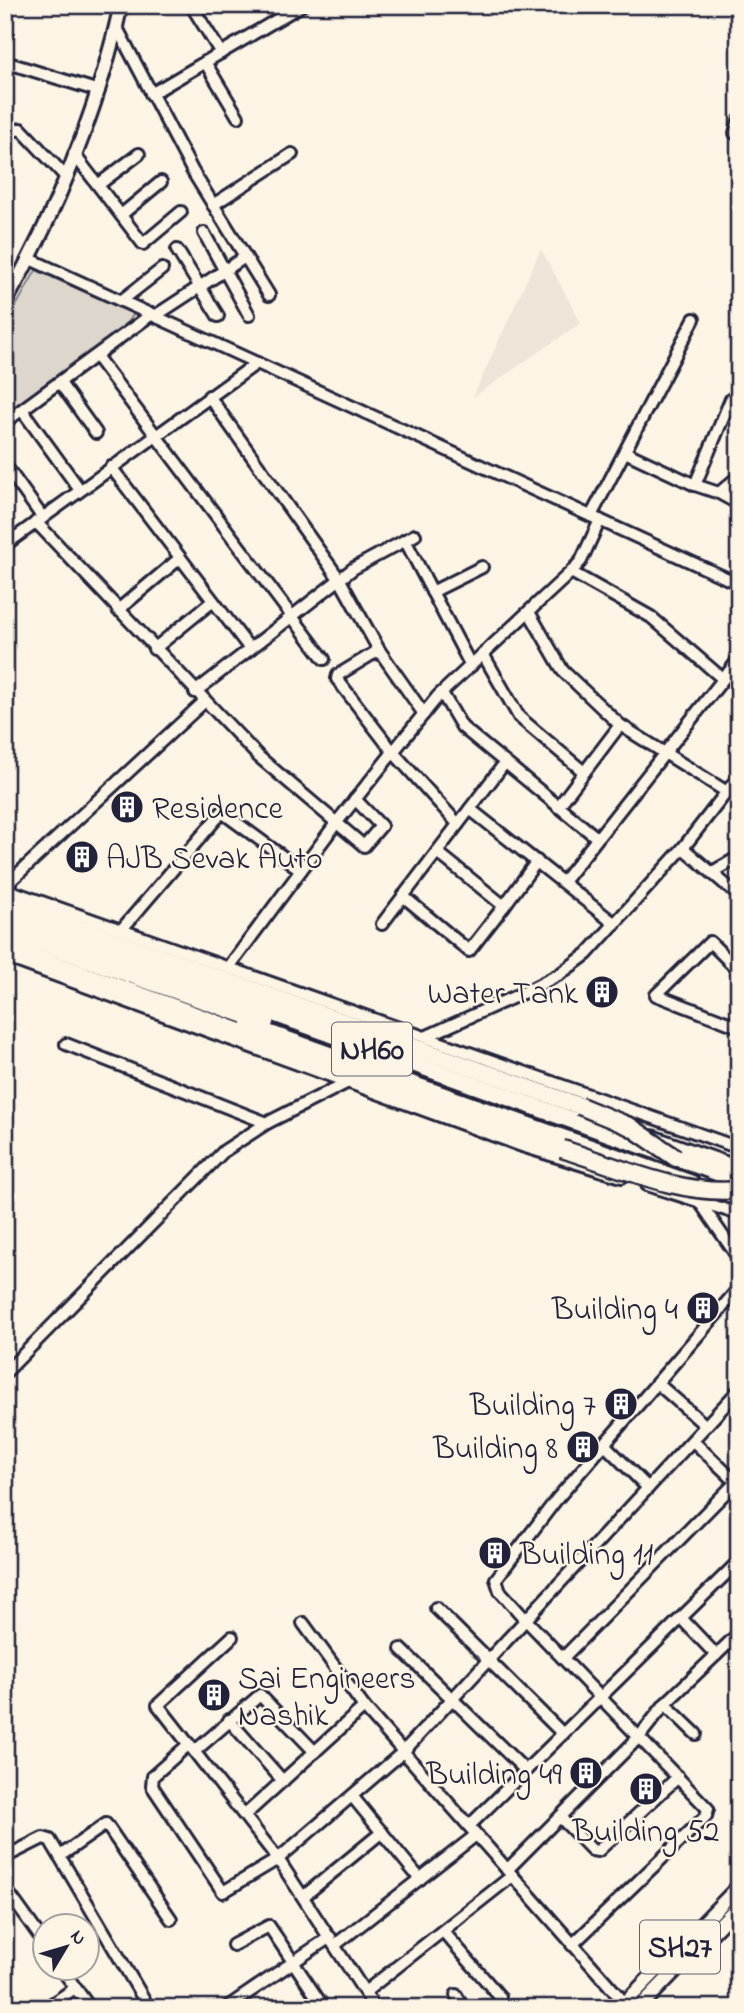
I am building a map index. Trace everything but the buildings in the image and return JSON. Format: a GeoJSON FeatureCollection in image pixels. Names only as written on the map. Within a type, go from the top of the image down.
{"type":"FeatureCollection","features":[{"type":"Feature","properties":{"kind":"highway"},"geometry":{"type":"LineString","coordinates":[[5,902],[580,1106],[631,1127],[676,1158]]}},
{"type":"Feature","properties":{"kind":"highway","name":"NH60"},"geometry":{"type":"LineString","coordinates":[[5,917],[739,1180]]}},
{"type":"Feature","properties":{"kind":"highway","name":"NH60"},"geometry":{"type":"LineString","coordinates":[[5,930],[738,1190]]}},
{"type":"Feature","properties":{"kind":"highway"},"geometry":{"type":"LineString","coordinates":[[5,946],[562,1149],[676,1184],[715,1192],[738,1190]]}},
{"type":"Feature","properties":{"kind":"main road"},"geometry":{"type":"LineString","coordinates":[[5,303],[43,237],[99,91],[121,5]]}},
{"type":"Feature","properties":{"kind":"main road"},"geometry":{"type":"LineString","coordinates":[[5,909],[739,1168]]}},
{"type":"Feature","properties":{"kind":"main road"},"geometry":{"type":"LineString","coordinates":[[5,936],[739,1198]]}},
{"type":"Feature","properties":{"kind":"main road","name":"SH27"},"geometry":{"type":"LineString","coordinates":[[625,2006],[739,1886]]}},
{"type":"Feature","properties":{"kind":"main road","name":"SH27"},"geometry":{"type":"LineString","coordinates":[[639,2008],[739,1905]]}},
{"type":"Feature","properties":{"kind":"street"},"geometry":{"type":"LineString","coordinates":[[151,94],[302,5]]}},
{"type":"Feature","properties":{"kind":"street"},"geometry":{"type":"LineString","coordinates":[[196,7],[221,53]]}},
{"type":"Feature","properties":{"kind":"street"},"geometry":{"type":"LineString","coordinates":[[116,26],[213,205],[269,295]]}},
{"type":"Feature","properties":{"kind":"street"},"geometry":{"type":"LineString","coordinates":[[5,62],[99,91]]}},
{"type":"Feature","properties":{"kind":"street"},"geometry":{"type":"LineString","coordinates":[[205,62],[238,117]]}},
{"type":"Feature","properties":{"kind":"street"},"geometry":{"type":"LineString","coordinates":[[739,121],[735,133],[739,135]]}},
{"type":"Feature","properties":{"kind":"street"},"geometry":{"type":"LineString","coordinates":[[5,132],[21,129],[65,176]]}},
{"type":"Feature","properties":{"kind":"street"},"geometry":{"type":"LineString","coordinates":[[74,154],[143,244],[181,212]]}},
{"type":"Feature","properties":{"kind":"street"},"geometry":{"type":"LineString","coordinates":[[98,185],[139,154]]}},
{"type":"Feature","properties":{"kind":"street"},"geometry":{"type":"LineString","coordinates":[[213,205],[292,154]]}},
{"type":"Feature","properties":{"kind":"street"},"geometry":{"type":"LineString","coordinates":[[121,215],[161,182]]}},
{"type":"Feature","properties":{"kind":"street"},"geometry":{"type":"LineString","coordinates":[[204,233],[249,315]]}},
{"type":"Feature","properties":{"kind":"street"},"geometry":{"type":"LineString","coordinates":[[177,250],[218,316]]}},
{"type":"Feature","properties":{"kind":"street"},"geometry":{"type":"LineString","coordinates":[[5,422],[153,315],[245,257]]}},
{"type":"Feature","properties":{"kind":"street"},"geometry":{"type":"LineString","coordinates":[[30,259],[739,584]]}},
{"type":"Feature","properties":{"kind":"street"},"geometry":{"type":"LineString","coordinates":[[121,301],[162,268]]}},
{"type":"Feature","properties":{"kind":"street"},"geometry":{"type":"LineString","coordinates":[[229,967],[337,822],[442,693],[581,561],[596,518],[625,452],[694,319]]}},
{"type":"Feature","properties":{"kind":"street"},"geometry":{"type":"LineString","coordinates":[[96,356],[324,659]]}},
{"type":"Feature","properties":{"kind":"street"},"geometry":{"type":"LineString","coordinates":[[5,545],[257,363]]}},
{"type":"Feature","properties":{"kind":"street"},"geometry":{"type":"LineString","coordinates":[[60,383],[96,433]]}},
{"type":"Feature","properties":{"kind":"street"},"geometry":{"type":"LineString","coordinates":[[209,396],[340,580],[379,650],[425,714]]}},
{"type":"Feature","properties":{"kind":"street"},"geometry":{"type":"LineString","coordinates":[[695,485],[731,399],[739,402]]}},
{"type":"Feature","properties":{"kind":"street"},"geometry":{"type":"LineString","coordinates":[[22,410],[80,490]]}},
{"type":"Feature","properties":{"kind":"street"},"geometry":{"type":"LineString","coordinates":[[625,452],[695,485],[719,493],[739,505]]}},
{"type":"Feature","properties":{"kind":"street"},"geometry":{"type":"LineString","coordinates":[[5,465],[40,520],[154,649],[259,757],[364,846],[381,826],[355,799]]}},
{"type":"Feature","properties":{"kind":"street"},"geometry":{"type":"LineString","coordinates":[[111,467],[250,649]]}},
{"type":"Feature","properties":{"kind":"street"},"geometry":{"type":"LineString","coordinates":[[719,493],[739,476]]}},
{"type":"Feature","properties":{"kind":"street"},"geometry":{"type":"LineString","coordinates":[[195,692],[340,580],[410,538],[432,592],[471,666]]}},
{"type":"Feature","properties":{"kind":"street"},"geometry":{"type":"LineString","coordinates":[[118,610],[180,558]]}},
{"type":"Feature","properties":{"kind":"street"},"geometry":{"type":"LineString","coordinates":[[432,592],[482,567]]}},
{"type":"Feature","properties":{"kind":"street"},"geometry":{"type":"LineString","coordinates":[[571,572],[652,617],[723,679]]}},
{"type":"Feature","properties":{"kind":"street"},"geometry":{"type":"LineString","coordinates":[[154,649],[213,601]]}},
{"type":"Feature","properties":{"kind":"street"},"geometry":{"type":"LineString","coordinates":[[529,612],[563,671],[620,725],[727,792]]}},
{"type":"Feature","properties":{"kind":"street"},"geometry":{"type":"LineString","coordinates":[[379,650],[338,675],[337,679],[393,752],[458,824]]}},
{"type":"Feature","properties":{"kind":"street"},"geometry":{"type":"LineString","coordinates":[[483,654],[519,717],[584,772]]}},
{"type":"Feature","properties":{"kind":"street"},"geometry":{"type":"LineString","coordinates":[[563,882],[739,659]]}},
{"type":"Feature","properties":{"kind":"street"},"geometry":{"type":"LineString","coordinates":[[442,693],[462,727],[597,838]]}},
{"type":"Feature","properties":{"kind":"street"},"geometry":{"type":"LineString","coordinates":[[205,701],[5,887],[739,1148]]}},
{"type":"Feature","properties":{"kind":"street"},"geometry":{"type":"LineString","coordinates":[[558,807],[620,725]]}},
{"type":"Feature","properties":{"kind":"street"},"geometry":{"type":"LineString","coordinates":[[382,924],[504,764]]}},
{"type":"Feature","properties":{"kind":"street"},"geometry":{"type":"LineString","coordinates":[[425,1037],[559,974],[587,954],[683,848],[739,776]]}},
{"type":"Feature","properties":{"kind":"street"},"geometry":{"type":"LineString","coordinates":[[470,808],[615,923]]}},
{"type":"Feature","properties":{"kind":"street"},"geometry":{"type":"LineString","coordinates":[[122,929],[222,812],[301,870]]}},
{"type":"Feature","properties":{"kind":"street"},"geometry":{"type":"LineString","coordinates":[[683,848],[714,871],[739,896]]}},
{"type":"Feature","properties":{"kind":"street"},"geometry":{"type":"LineString","coordinates":[[437,852],[503,906]]}},
{"type":"Feature","properties":{"kind":"street"},"geometry":{"type":"LineString","coordinates":[[714,871],[739,857]]}},
{"type":"Feature","properties":{"kind":"street"},"geometry":{"type":"LineString","coordinates":[[402,897],[469,951],[537,862]]}},
{"type":"Feature","properties":{"kind":"street"},"geometry":{"type":"LineString","coordinates":[[739,971],[710,942],[656,995],[739,1027]]}},
{"type":"Feature","properties":{"kind":"street"},"geometry":{"type":"LineString","coordinates":[[5,957],[522,1146],[739,1214]]}},
{"type":"Feature","properties":{"kind":"street"},"geometry":{"type":"LineString","coordinates":[[66,1044],[267,1123]]}},
{"type":"Feature","properties":{"kind":"street"},"geometry":{"type":"LineString","coordinates":[[5,1373],[224,1151],[267,1123],[348,1082]]}},
{"type":"Feature","properties":{"kind":"street"},"geometry":{"type":"LineString","coordinates":[[699,1201],[739,1259]]}},
{"type":"Feature","properties":{"kind":"street"},"geometry":{"type":"LineString","coordinates":[[572,1945],[706,1816],[707,1805],[525,1619],[500,1591],[496,1579],[604,1444],[739,1288]]}},
{"type":"Feature","properties":{"kind":"street"},"geometry":{"type":"LineString","coordinates":[[657,1383],[706,1426]]}},
{"type":"Feature","properties":{"kind":"street"},"geometry":{"type":"LineString","coordinates":[[315,1752],[260,1695],[153,1776],[151,1782],[220,1890],[226,1891],[278,1859],[403,1752],[739,1390]]}},
{"type":"Feature","properties":{"kind":"street"},"geometry":{"type":"LineString","coordinates":[[563,1658],[737,1484],[693,1441]]}},
{"type":"Feature","properties":{"kind":"street"},"geometry":{"type":"LineString","coordinates":[[604,1444],[648,1488]]}},
{"type":"Feature","properties":{"kind":"street"},"geometry":{"type":"LineString","coordinates":[[226,2008],[294,1962],[332,1941],[420,1879],[739,1561]]}},
{"type":"Feature","properties":{"kind":"street"},"geometry":{"type":"LineString","coordinates":[[436,1608],[563,1734]]}},
{"type":"Feature","properties":{"kind":"street"},"geometry":{"type":"LineString","coordinates":[[681,1618],[716,1655]]}},
{"type":"Feature","properties":{"kind":"street"},"geometry":{"type":"LineString","coordinates":[[303,1623],[364,1707],[625,2006]]}},
{"type":"Feature","properties":{"kind":"street"},"geometry":{"type":"LineString","coordinates":[[365,1992],[510,1873],[560,1817],[639,1737],[665,1704],[739,1633]]}},
{"type":"Feature","properties":{"kind":"street"},"geometry":{"type":"LineString","coordinates":[[232,1637],[158,1705],[278,1859],[374,2008]]}},
{"type":"Feature","properties":{"kind":"street"},"geometry":{"type":"LineString","coordinates":[[401,1648],[526,1771]]}},
{"type":"Feature","properties":{"kind":"street"},"geometry":{"type":"LineString","coordinates":[[665,1704],[695,1734]]}},
{"type":"Feature","properties":{"kind":"street"},"geometry":{"type":"LineString","coordinates":[[245,1815],[364,1707]]}},
{"type":"Feature","properties":{"kind":"street"},"geometry":{"type":"LineString","coordinates":[[229,1720],[283,1781]]}},
{"type":"Feature","properties":{"kind":"street"},"geometry":{"type":"LineString","coordinates":[[560,1817],[592,1850],[598,1851],[678,1777]]}},
{"type":"Feature","properties":{"kind":"street"},"geometry":{"type":"LineString","coordinates":[[352,1796],[420,1879]]}},
{"type":"Feature","properties":{"kind":"street"},"geometry":{"type":"LineString","coordinates":[[60,1856],[106,1825],[171,1919]]}},
{"type":"Feature","properties":{"kind":"street"},"geometry":{"type":"LineString","coordinates":[[304,1896],[382,1832]]}},
{"type":"Feature","properties":{"kind":"street"},"geometry":{"type":"LineString","coordinates":[[5,1857],[43,1838],[50,1840],[149,2008]]}},
{"type":"Feature","properties":{"kind":"street"},"geometry":{"type":"LineString","coordinates":[[5,1888],[32,1926]]}},
{"type":"Feature","properties":{"kind":"street"},"geometry":{"type":"LineString","coordinates":[[233,1945],[269,1926],[324,2008]]}},
{"type":"Feature","properties":{"kind":"street"},"geometry":{"type":"LineString","coordinates":[[443,1930],[500,1997]]}},
{"type":"Feature","properties":{"kind":"street"},"geometry":{"type":"LineString","coordinates":[[71,1982],[90,2008]]}},
{"type":"Feature","properties":{"kind":"street"},"geometry":{"type":"LineString","coordinates":[[46,2008],[75,1987]]}},
{"type":"Feature","properties":{"kind":"street"},"geometry":{"type":"LineString","coordinates":[[456,1995],[464,2008]]}},
{"type":"Feature","properties":{"kind":"street"},"geometry":{"type":"LineString","coordinates":[[5,2003],[9,2008]]}},
{"type":"Feature","properties":{"kind":"shaded area"},"geometry":{"type":"Polygon","coordinates":[[[541,249],[581,323],[473,397],[541,249]]]}},
{"type":"Feature","properties":{"kind":"shaded area"},"geometry":{"type":"Polygon","coordinates":[[[36,270],[134,314],[121,330],[5,416],[5,326],[36,270]]]}},
{"type":"Feature","properties":{"kind":"place","name":"Residence"},"geometry":{"type":"Point","coordinates":[127,807]}},
{"type":"Feature","properties":{"kind":"place","name":"AJB Sevak Auto"},"geometry":{"type":"Point","coordinates":[82,857]}},
{"type":"Feature","properties":{"kind":"place","name":"Water Tank"},"geometry":{"type":"Point","coordinates":[602,992]}},
{"type":"Feature","properties":{"kind":"place","name":"Building 4"},"geometry":{"type":"Point","coordinates":[703,1308]}},
{"type":"Feature","properties":{"kind":"place","name":"Building 7"},"geometry":{"type":"Point","coordinates":[621,1404]}},
{"type":"Feature","properties":{"kind":"place","name":"Building 8"},"geometry":{"type":"Point","coordinates":[583,1447]}},
{"type":"Feature","properties":{"kind":"place","name":"Building 11"},"geometry":{"type":"Point","coordinates":[495,1553]}},
{"type":"Feature","properties":{"kind":"place","name":"Sai Engineers Nashik"},"geometry":{"type":"Point","coordinates":[214,1695]}},
{"type":"Feature","properties":{"kind":"place","name":"Building 49"},"geometry":{"type":"Point","coordinates":[586,1773]}},
{"type":"Feature","properties":{"kind":"place","name":"Building 52"},"geometry":{"type":"Point","coordinates":[646,1789]}}]}
